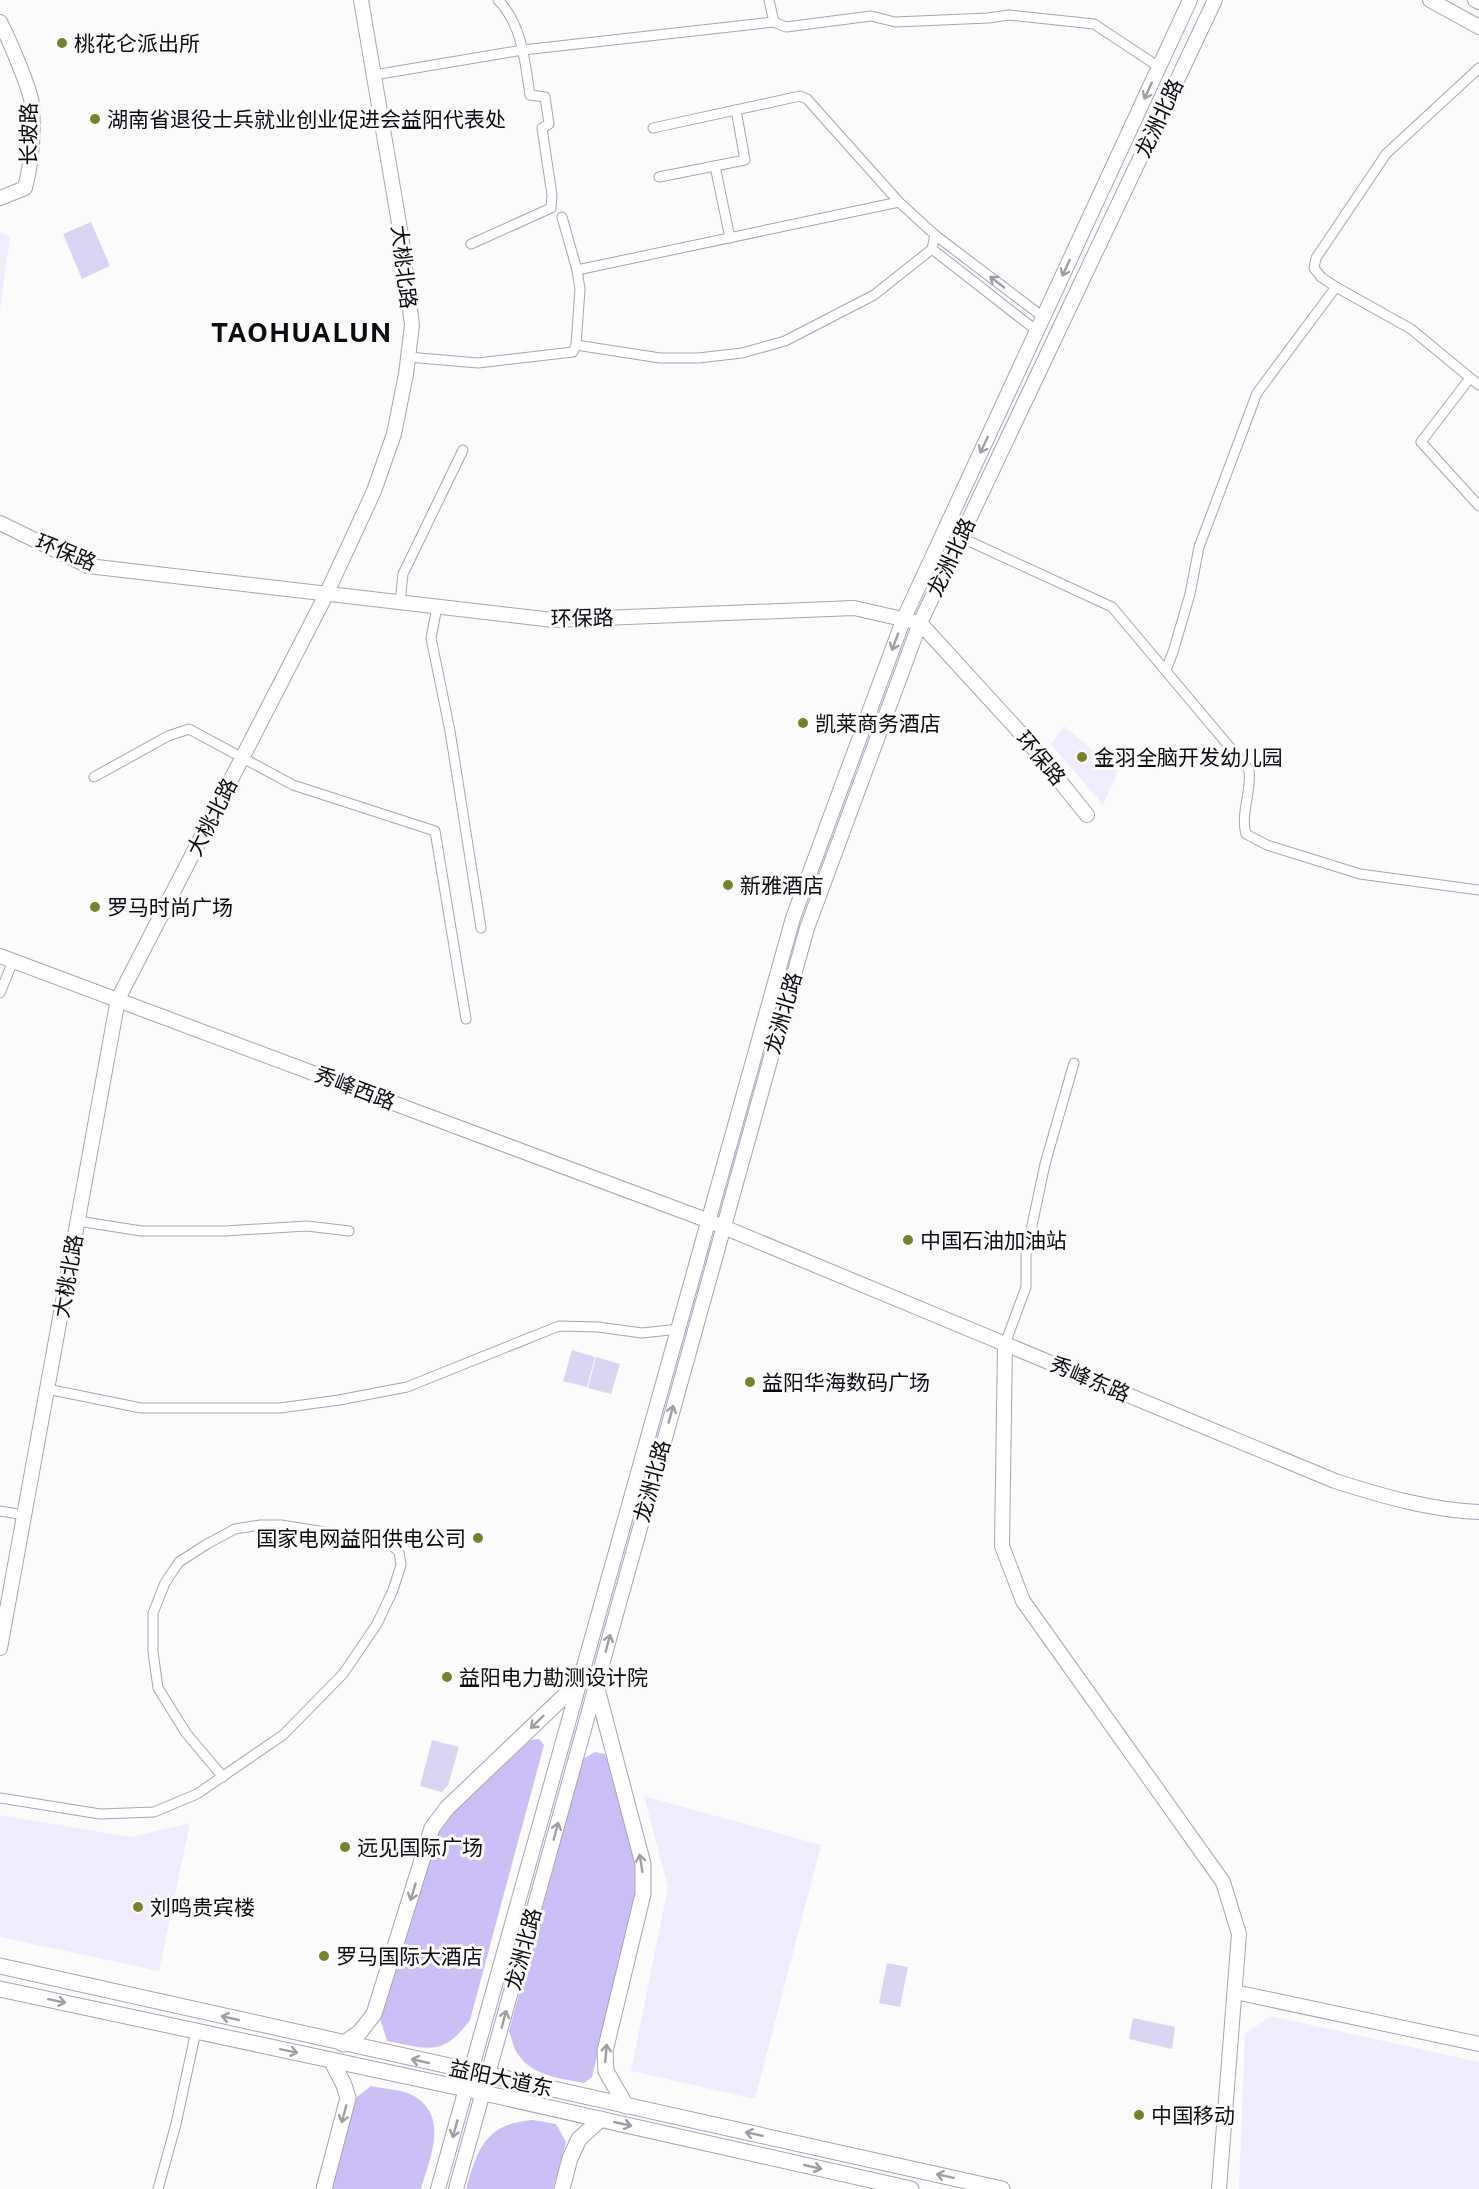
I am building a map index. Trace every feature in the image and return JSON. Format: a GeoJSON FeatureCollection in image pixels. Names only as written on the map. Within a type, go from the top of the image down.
{"type":"FeatureCollection","features":[{"type":"Feature","properties":{"kind":"main road"},"geometry":{"type":"LineString","coordinates":[[343,2044],[360,2032],[374,2014],[432,1828],[447,1808],[579,1682]]}},
{"type":"Feature","properties":{"kind":"main road"},"geometry":{"type":"LineString","coordinates":[[596,1685],[643,1864],[643,1894],[605,2051],[606,2071],[626,2106]]}},
{"type":"Feature","properties":{"kind":"main road","name":"益阳大道东"},"geometry":{"type":"LineString","coordinates":[[0,1966],[1002,2189]]}},
{"type":"Feature","properties":{"kind":"main road"},"geometry":{"type":"LineString","coordinates":[[0,1989],[466,2089],[911,2189]]}},
{"type":"Feature","properties":{"kind":"main road"},"geometry":{"type":"LineString","coordinates":[[324,2189],[348,2098],[345,2085],[331,2060]]}},
{"type":"Feature","properties":{"kind":"main road"},"geometry":{"type":"LineString","coordinates":[[562,2189],[570,2158],[579,2139],[601,2119]]}},
{"type":"Feature","properties":{"kind":"street","name":"大桃北路"},"geometry":{"type":"LineString","coordinates":[[0,1648],[118,999],[326,595],[374,491],[394,434],[412,325],[401,235],[362,0]]}},
{"type":"Feature","properties":{"kind":"street"},"geometry":{"type":"LineString","coordinates":[[471,244],[551,208],[552,195],[542,128],[549,124],[545,97],[530,95],[523,50],[509,11],[498,0]]}},
{"type":"Feature","properties":{"kind":"street"},"geometry":{"type":"LineString","coordinates":[[769,0],[774,22]]}},
{"type":"Feature","properties":{"kind":"street","name":"龙洲北路"},"geometry":{"type":"LineString","coordinates":[[438,2189],[793,918],[904,618],[1190,0]]}},
{"type":"Feature","properties":{"kind":"street","name":"龙洲北路"},"geometry":{"type":"LineString","coordinates":[[456,2189],[807,928],[920,623],[1215,0]]}},
{"type":"Feature","properties":{"kind":"street"},"geometry":{"type":"LineString","coordinates":[[1430,0],[1479,27]]}},
{"type":"Feature","properties":{"kind":"street"},"geometry":{"type":"LineString","coordinates":[[374,75],[523,50],[774,22],[786,27],[872,16],[895,22],[1010,15],[1094,24],[1159,67]]}},
{"type":"Feature","properties":{"kind":"street","name":"长坡路"},"geometry":{"type":"LineString","coordinates":[[0,22],[32,102],[32,162],[25,188],[0,198]]}},
{"type":"Feature","properties":{"kind":"street"},"geometry":{"type":"LineString","coordinates":[[1479,68],[1386,154],[1316,258],[1314,268],[1321,277],[1336,287],[1410,329],[1479,385]]}},
{"type":"Feature","properties":{"kind":"street"},"geometry":{"type":"LineString","coordinates":[[653,128],[800,96],[807,99],[899,202],[935,235],[1043,317]]}},
{"type":"Feature","properties":{"kind":"street"},"geometry":{"type":"LineString","coordinates":[[659,177],[745,160],[736,110]]}},
{"type":"Feature","properties":{"kind":"street"},"geometry":{"type":"LineString","coordinates":[[715,166],[730,238]]}},
{"type":"Feature","properties":{"kind":"street"},"geometry":{"type":"LineString","coordinates":[[577,270],[899,202]]}},
{"type":"Feature","properties":{"kind":"street"},"geometry":{"type":"LineString","coordinates":[[408,357],[478,363],[573,352],[576,345],[579,289],[577,270],[562,217]]}},
{"type":"Feature","properties":{"kind":"street"},"geometry":{"type":"LineString","coordinates":[[576,345],[660,358],[698,358],[742,353],[764,347],[798,336],[874,295],[932,249],[935,235]]}},
{"type":"Feature","properties":{"kind":"street"},"geometry":{"type":"LineString","coordinates":[[932,249],[1037,331]]}},
{"type":"Feature","properties":{"kind":"street"},"geometry":{"type":"LineString","coordinates":[[1166,670],[1190,594],[1199,547],[1257,393],[1336,287]]}},
{"type":"Feature","properties":{"kind":"street"},"geometry":{"type":"LineString","coordinates":[[1470,378],[1421,442],[1479,506]]}},
{"type":"Feature","properties":{"kind":"street"},"geometry":{"type":"LineString","coordinates":[[400,603],[403,574],[463,450]]}},
{"type":"Feature","properties":{"kind":"street","name":"环保路"},"geometry":{"type":"LineString","coordinates":[[0,523],[88,566],[553,620],[854,608],[904,618],[920,623],[1026,739],[1087,815]]}},
{"type":"Feature","properties":{"kind":"street"},"geometry":{"type":"LineString","coordinates":[[960,537],[1112,607],[1249,770],[1251,783],[1244,826],[1246,834],[1267,845],[1360,874],[1479,890]]}},
{"type":"Feature","properties":{"kind":"street"},"geometry":{"type":"LineString","coordinates":[[437,607],[431,638],[450,731],[481,928]]}},
{"type":"Feature","properties":{"kind":"street"},"geometry":{"type":"LineString","coordinates":[[94,777],[168,736],[189,729],[293,785],[435,831],[466,1019]]}},
{"type":"Feature","properties":{"kind":"street"},"geometry":{"type":"LineString","coordinates":[[0,993],[6,959]]}},
{"type":"Feature","properties":{"kind":"street","name":"秀峰西路"},"geometry":{"type":"LineString","coordinates":[[6,959],[709,1221]]}},
{"type":"Feature","properties":{"kind":"street"},"geometry":{"type":"LineString","coordinates":[[1074,1063],[1045,1164],[1026,1254],[1026,1287],[1005,1344],[1002,1546],[1023,1601],[1223,1882],[1239,1934],[1219,2189]]}},
{"type":"Feature","properties":{"kind":"street"},"geometry":{"type":"LineString","coordinates":[[78,1221],[141,1231],[225,1231],[307,1226],[349,1231]]}},
{"type":"Feature","properties":{"kind":"street","name":"秀峰东路"},"geometry":{"type":"LineString","coordinates":[[709,1221],[1335,1481],[1388,1498],[1479,1512]]}},
{"type":"Feature","properties":{"kind":"street"},"geometry":{"type":"LineString","coordinates":[[47,1389],[141,1408],[280,1408],[407,1387],[559,1326],[598,1327],[642,1333],[679,1329]]}},
{"type":"Feature","properties":{"kind":"street"},"geometry":{"type":"LineString","coordinates":[[0,1511],[24,1515]]}},
{"type":"Feature","properties":{"kind":"street"},"geometry":{"type":"LineString","coordinates":[[0,1798],[100,1814],[154,1812],[197,1794],[223,1777],[283,1735],[343,1674],[377,1624],[393,1590],[401,1565],[399,1552],[388,1542],[281,1525],[260,1525],[235,1529],[179,1562],[165,1583],[153,1613],[153,1652],[158,1688],[186,1733],[223,1777]]}},
{"type":"Feature","properties":{"kind":"street"},"geometry":{"type":"LineString","coordinates":[[1235,1992],[1479,2044]]}},
{"type":"Feature","properties":{"kind":"street"},"geometry":{"type":"LineString","coordinates":[[158,2189],[176,2124],[196,2031]]}},
{"type":"Feature","properties":{"kind":"shaded area"},"geometry":{"type":"Polygon","coordinates":[[[91,222],[110,266],[82,279],[63,234],[91,222]]]}},
{"type":"Feature","properties":{"kind":"shaded area"},"geometry":{"type":"Polygon","coordinates":[[[0,232],[10,237],[0,310],[0,232]]]}},
{"type":"Feature","properties":{"kind":"shaded area","name":"金羽全脑开发幼儿园"},"geometry":{"type":"Polygon","coordinates":[[[1064,726],[1118,771],[1103,805],[1051,744],[1064,726]]]}},
{"type":"Feature","properties":{"kind":"shaded area"},"geometry":{"type":"Polygon","coordinates":[[[572,1350],[595,1357],[587,1387],[563,1381],[572,1350]]]}},
{"type":"Feature","properties":{"kind":"shaded area"},"geometry":{"type":"Polygon","coordinates":[[[596,1357],[620,1364],[611,1394],[588,1388],[596,1357]]]}},
{"type":"Feature","properties":{"kind":"shaded area"},"geometry":{"type":"Polygon","coordinates":[[[539,1739],[544,1745],[470,2020],[460,2032],[443,2045],[424,2048],[387,2041],[380,2018],[437,1829],[455,1808],[531,1740],[539,1739]]]}},
{"type":"Feature","properties":{"kind":"shaded area"},"geometry":{"type":"Polygon","coordinates":[[[432,1740],[459,1747],[448,1785],[442,1792],[420,1786],[432,1740]]]}},
{"type":"Feature","properties":{"kind":"shaded area"},"geometry":{"type":"Polygon","coordinates":[[[595,1752],[605,1754],[640,1866],[638,1890],[592,2077],[584,2083],[547,2075],[530,2067],[514,2048],[509,2031],[583,1759],[595,1752]]]}},
{"type":"Feature","properties":{"kind":"shaded area"},"geometry":{"type":"Polygon","coordinates":[[[644,1796],[821,1845],[755,2099],[631,2071],[668,1887],[644,1796]]]}},
{"type":"Feature","properties":{"kind":"shaded area"},"geometry":{"type":"Polygon","coordinates":[[[0,1815],[131,1837],[190,1823],[159,1971],[0,1937],[0,1815]]]}},
{"type":"Feature","properties":{"kind":"shaded area"},"geometry":{"type":"Polygon","coordinates":[[[887,1963],[908,1967],[900,2007],[879,2003],[887,1963]]]}},
{"type":"Feature","properties":{"kind":"shaded area"},"geometry":{"type":"Polygon","coordinates":[[[1270,2016],[1479,2062],[1479,2189],[1239,2189],[1245,2034],[1270,2016]]]}},
{"type":"Feature","properties":{"kind":"shaded area"},"geometry":{"type":"Polygon","coordinates":[[[1133,2018],[1175,2027],[1172,2049],[1129,2039],[1133,2018]]]}},
{"type":"Feature","properties":{"kind":"shaded area"},"geometry":{"type":"Polygon","coordinates":[[[371,2086],[408,2093],[424,2104],[431,2114],[434,2138],[421,2189],[329,2189],[352,2101],[371,2086]]]}},
{"type":"Feature","properties":{"kind":"shaded area"},"geometry":{"type":"Polygon","coordinates":[[[533,2120],[556,2124],[566,2142],[553,2189],[466,2189],[475,2161],[486,2141],[504,2127],[517,2122],[533,2120]]]}},
{"type":"Feature","properties":{"kind":"place","name":"桃花仑派出所"},"geometry":{"type":"Point","coordinates":[62,43]}},
{"type":"Feature","properties":{"kind":"place","name":"湖南省退役士兵就业创业促进会益阳代表处"},"geometry":{"type":"Point","coordinates":[95,119]}},
{"type":"Feature","properties":{"kind":"place","name":"凯莱商务酒店"},"geometry":{"type":"Point","coordinates":[803,723]}},
{"type":"Feature","properties":{"kind":"place","name":"金羽全脑开发幼儿园"},"geometry":{"type":"Point","coordinates":[1082,757]}},
{"type":"Feature","properties":{"kind":"place","name":"新雅酒店"},"geometry":{"type":"Point","coordinates":[728,885]}},
{"type":"Feature","properties":{"kind":"place","name":"罗马时尚广场"},"geometry":{"type":"Point","coordinates":[95,907]}},
{"type":"Feature","properties":{"kind":"place","name":"中国石油加油站"},"geometry":{"type":"Point","coordinates":[908,1240]}},
{"type":"Feature","properties":{"kind":"place","name":"益阳华海数码广场"},"geometry":{"type":"Point","coordinates":[750,1382]}},
{"type":"Feature","properties":{"kind":"place","name":"国家电网益阳供电公司"},"geometry":{"type":"Point","coordinates":[478,1538]}},
{"type":"Feature","properties":{"kind":"place","name":"益阳电力勘测设计院"},"geometry":{"type":"Point","coordinates":[447,1677]}},
{"type":"Feature","properties":{"kind":"place","name":"远见国际广场"},"geometry":{"type":"Point","coordinates":[345,1847]}},
{"type":"Feature","properties":{"kind":"place","name":"刘鸣贵宾楼"},"geometry":{"type":"Point","coordinates":[138,1907]}},
{"type":"Feature","properties":{"kind":"place","name":"罗马国际大酒店"},"geometry":{"type":"Point","coordinates":[324,1956]}},
{"type":"Feature","properties":{"kind":"place","name":"中国移动"},"geometry":{"type":"Point","coordinates":[1139,2115]}},
{"type":"Feature","properties":{"kind":"district","name":"TAOHUALUN"},"geometry":{"type":"Point","coordinates":[302,332]}}]}
